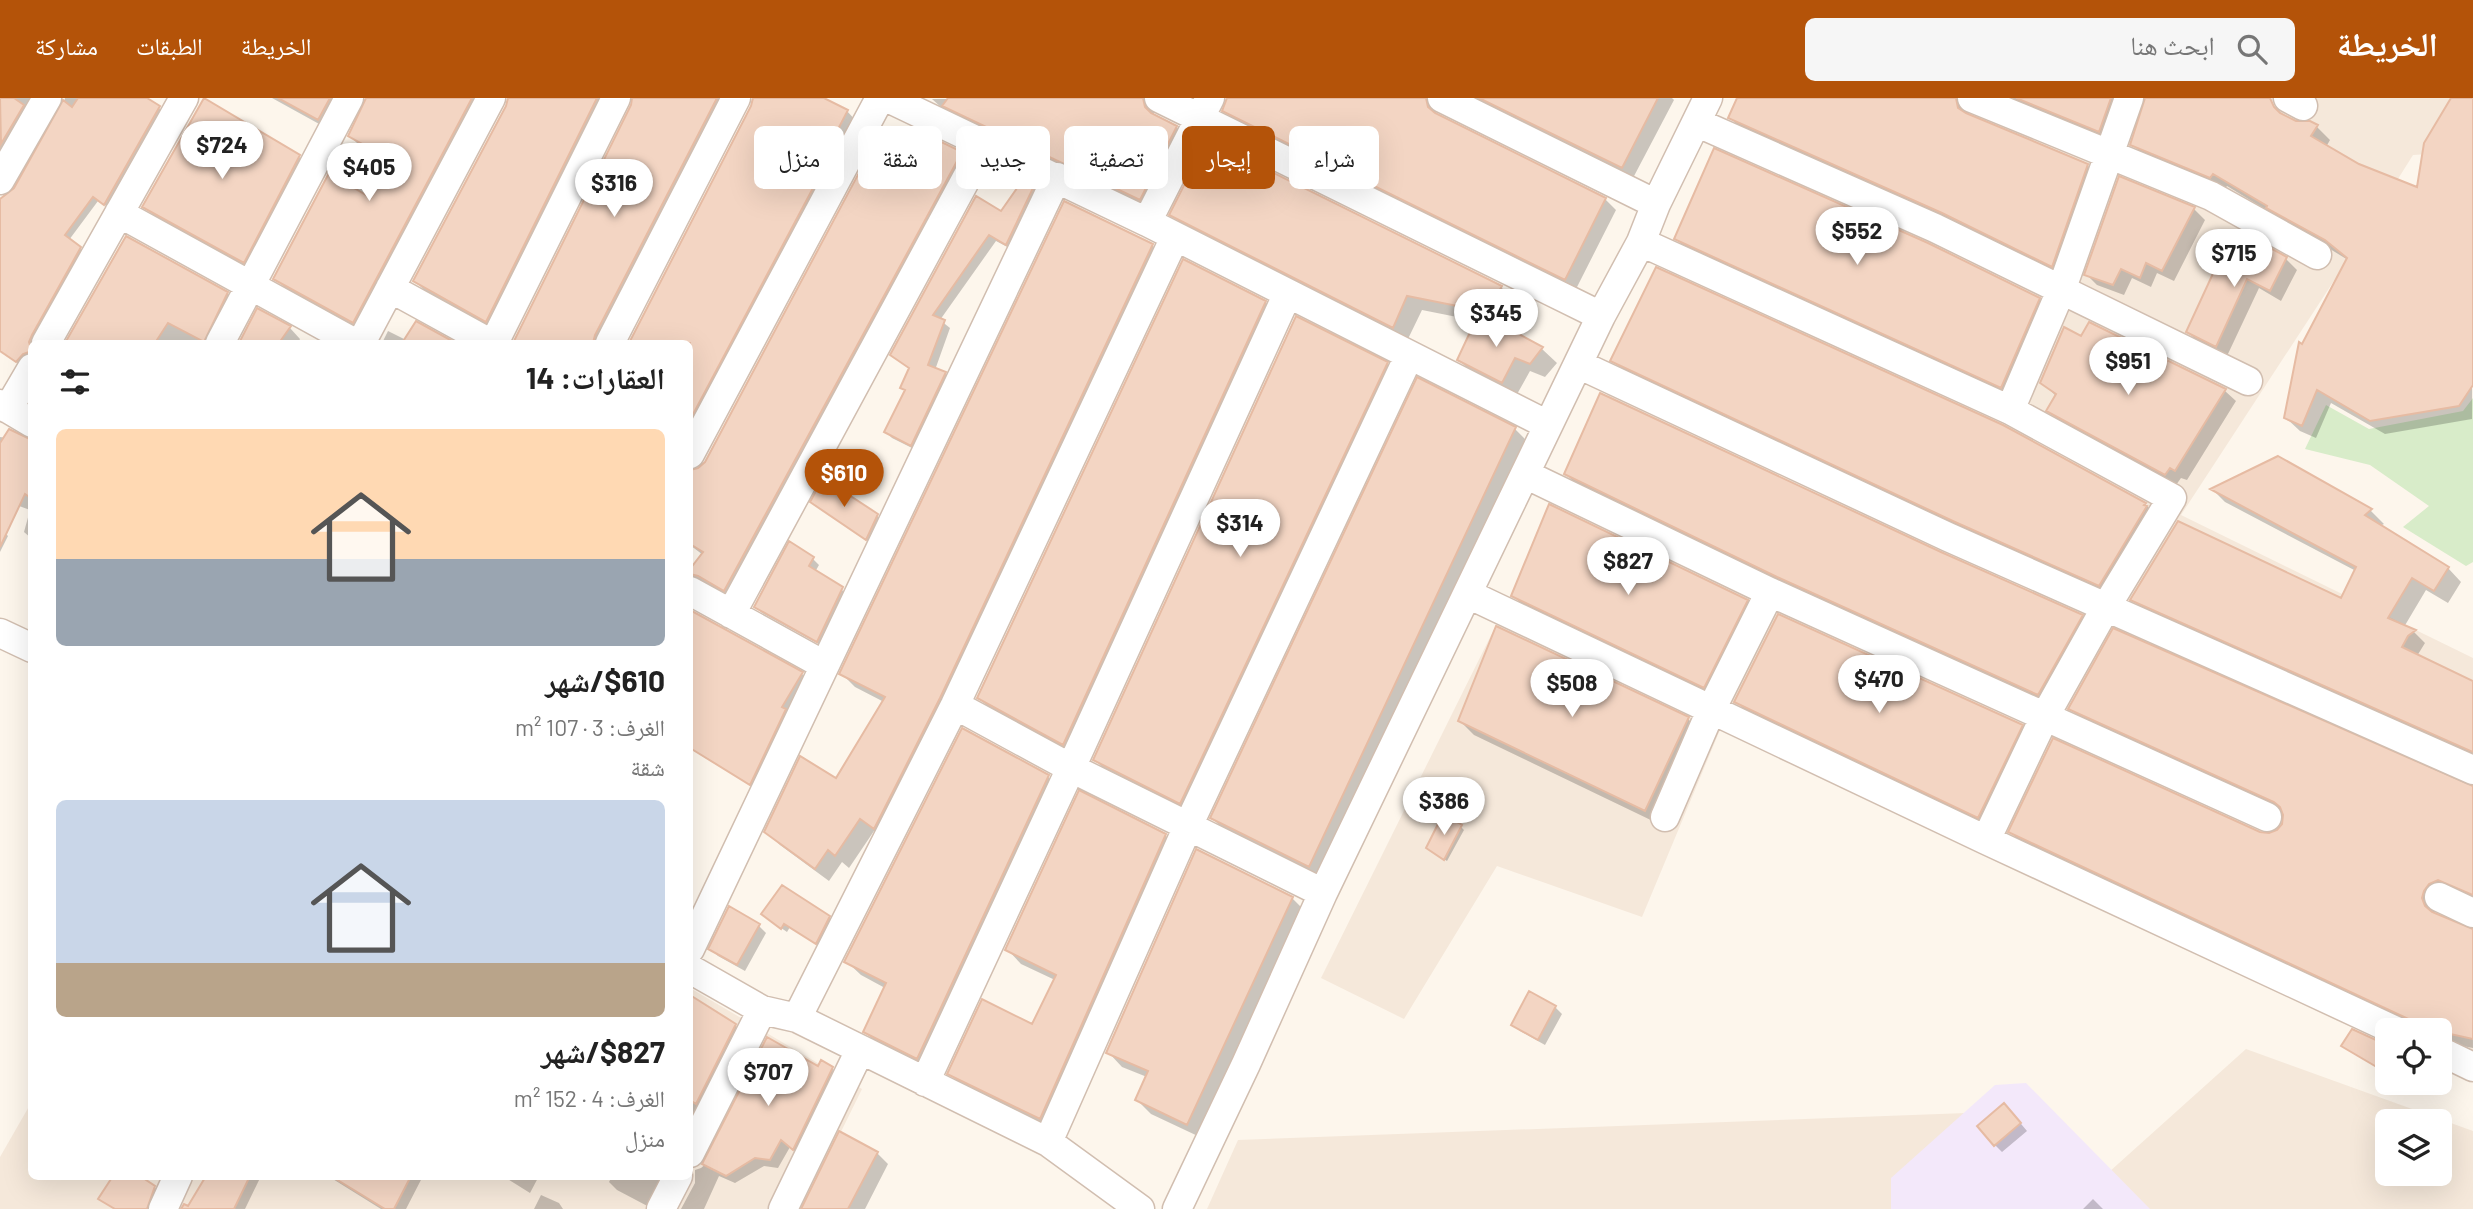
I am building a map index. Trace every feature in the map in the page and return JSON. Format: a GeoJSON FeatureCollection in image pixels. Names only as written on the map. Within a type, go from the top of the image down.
{"type":"FeatureCollection","features":[{"type":"Feature","properties":{"kind":"street"},"geometry":{"type":"LineString","coordinates":[[0,180],[47,98]]}},
{"type":"Feature","properties":{"kind":"street"},"geometry":{"type":"LineString","coordinates":[[48,340],[184,98]]}},
{"type":"Feature","properties":{"kind":"street"},"geometry":{"type":"LineString","coordinates":[[222,340],[349,98]]}},
{"type":"Feature","properties":{"kind":"street"},"geometry":{"type":"LineString","coordinates":[[362,340],[491,98]]}},
{"type":"Feature","properties":{"kind":"street"},"geometry":{"type":"LineString","coordinates":[[494,340],[616,98]]}},
{"type":"Feature","properties":{"kind":"street"},"geometry":{"type":"LineString","coordinates":[[612,340],[736,98]]}},
{"type":"Feature","properties":{"kind":"street"},"geometry":{"type":"LineString","coordinates":[[693,448],[880,98]]}},
{"type":"Feature","properties":{"kind":"street"},"geometry":{"type":"LineString","coordinates":[[888,98],[956,130]]}},
{"type":"Feature","properties":{"kind":"street"},"geometry":{"type":"LineString","coordinates":[[1159,98],[1205,108],[1601,317]]}},
{"type":"Feature","properties":{"kind":"street"},"geometry":{"type":"LineString","coordinates":[[1442,98],[1656,204]]}},
{"type":"Feature","properties":{"kind":"street"},"geometry":{"type":"LineString","coordinates":[[1972,98],[2211,196],[2317,255]]}},
{"type":"Feature","properties":{"kind":"street"},"geometry":{"type":"LineString","coordinates":[[2010,410],[2062,288],[2129,98]]}},
{"type":"Feature","properties":{"kind":"street"},"geometry":{"type":"LineString","coordinates":[[1147,222],[1205,108]]}},
{"type":"Feature","properties":{"kind":"street"},"geometry":{"type":"LineString","coordinates":[[1177,1209],[1323,893],[1548,425],[1641,242],[1656,204],[1703,111],[2248,381]]}},
{"type":"Feature","properties":{"kind":"street"},"geometry":{"type":"LineString","coordinates":[[1050,174],[1548,425]]}},
{"type":"Feature","properties":{"kind":"street"},"geometry":{"type":"LineString","coordinates":[[693,943],[1057,177]]}},
{"type":"Feature","properties":{"kind":"street"},"geometry":{"type":"LineString","coordinates":[[731,614],[961,189]]}},
{"type":"Feature","properties":{"kind":"street"},"geometry":{"type":"LineString","coordinates":[[119,213],[350,340]]}},
{"type":"Feature","properties":{"kind":"street"},"geometry":{"type":"LineString","coordinates":[[797,1018],[955,705],[1175,237]]}},
{"type":"Feature","properties":{"kind":"street"},"geometry":{"type":"LineString","coordinates":[[1641,242],[2010,410],[2172,498],[2106,607],[2045,716],[1986,840]]}},
{"type":"Feature","properties":{"kind":"street"},"geometry":{"type":"LineString","coordinates":[[390,288],[486,340]]}},
{"type":"Feature","properties":{"kind":"street"},"geometry":{"type":"LineString","coordinates":[[925,1082],[1287,295]]}},
{"type":"Feature","properties":{"kind":"street"},"geometry":{"type":"LineString","coordinates":[[1048,1142],[1188,827],[1409,356]]}},
{"type":"Feature","properties":{"kind":"street"},"geometry":{"type":"LineString","coordinates":[[1578,364],[1948,537],[2473,770]]}},
{"type":"Feature","properties":{"kind":"street"},"geometry":{"type":"LineString","coordinates":[[13,412],[28,377]]}},
{"type":"Feature","properties":{"kind":"street"},"geometry":{"type":"LineString","coordinates":[[1525,474],[1770,592],[2267,817]]}},
{"type":"Feature","properties":{"kind":"street"},"geometry":{"type":"LineString","coordinates":[[1665,817],[1712,708],[1770,592]]}},
{"type":"Feature","properties":{"kind":"street"},"geometry":{"type":"LineString","coordinates":[[693,593],[824,665]]}},
{"type":"Feature","properties":{"kind":"street"},"geometry":{"type":"LineString","coordinates":[[1468,594],[2375,1021]]}},
{"type":"Feature","properties":{"kind":"street"},"geometry":{"type":"LineString","coordinates":[[0,633],[28,646]]}},
{"type":"Feature","properties":{"kind":"street"},"geometry":{"type":"LineString","coordinates":[[955,705],[1071,768],[1323,893]]}},
{"type":"Feature","properties":{"kind":"street"},"geometry":{"type":"LineString","coordinates":[[2439,897],[2473,914]]}},
{"type":"Feature","properties":{"kind":"street"},"geometry":{"type":"LineString","coordinates":[[693,971],[762,1010],[797,1018],[1048,1142],[1140,1209]]}},
{"type":"Feature","properties":{"kind":"street"},"geometry":{"type":"LineString","coordinates":[[693,1147],[762,1010]]}},
{"type":"Feature","properties":{"kind":"street"},"geometry":{"type":"LineString","coordinates":[[783,1209],[860,1050]]}},
{"type":"Feature","properties":{"kind":"street"},"geometry":{"type":"LineString","coordinates":[[2452,1057],[2473,1067]]}},
{"type":"Feature","properties":{"kind":"street"},"geometry":{"type":"LineString","coordinates":[[163,1209],[176,1180]]}},
{"type":"Feature","properties":{"kind":"street"},"geometry":{"type":"LineString","coordinates":[[661,1209],[676,1180]]}},
{"type":"Feature","properties":{"kind":"shaded area"},"geometry":{"type":"Polygon","coordinates":[[[1745,98],[2473,98],[2473,151],[2413,155],[2181,515],[2473,658],[2473,1053],[2452,1044],[2452,1018],[2391,1018],[1720,730],[1642,917],[1497,866],[1404,1019],[1321,978],[1511,595],[1550,501],[1642,332],[1745,98]]]}},
{"type":"Feature","properties":{"kind":"shaded area"},"geometry":{"type":"Polygon","coordinates":[[[693,990],[862,1089],[803,1209],[0,1209],[0,1157],[28,1108],[28,1180],[693,1180],[693,990]]]}},
{"type":"Feature","properties":{"kind":"shaded area"},"geometry":{"type":"Polygon","coordinates":[[[2246,1049],[2412,1109],[2375,1109],[2375,1186],[2452,1186],[2452,1123],[2473,1131],[2473,1209],[1207,1209],[1238,1140],[1993,1112],[2089,1190],[2246,1049]]]}},
{"type":"Feature","properties":{"kind":"shaded area"},"geometry":{"type":"Polygon","coordinates":[[[2026,1083],[2150,1209],[1891,1209],[1891,1178],[1995,1085],[2026,1083]]]}},
{"type":"Feature","properties":{"kind":"green space"},"geometry":{"type":"Polygon","coordinates":[[[2473,398],[2473,562],[2466,566],[2403,527],[2429,506],[2370,465],[2305,449],[2326,405],[2369,429],[2463,411],[2473,398]]]}},
{"type":"Feature","properties":{"kind":"building"},"geometry":{"type":"Polygon","coordinates":[[[0,98],[14,98],[24,105],[1,144],[0,98]]]}},
{"type":"Feature","properties":{"kind":"building"},"geometry":{"type":"Polygon","coordinates":[[[78,98],[147,98],[160,106],[104,205],[93,197],[65,235],[81,247],[28,340],[28,352],[16,362],[0,351],[0,199],[14,188],[63,100],[72,107],[78,98]]]}},
{"type":"Feature","properties":{"kind":"building"},"geometry":{"type":"Polygon","coordinates":[[[204,98],[300,155],[244,263],[142,207],[204,98]]]}},
{"type":"Feature","properties":{"kind":"building"},"geometry":{"type":"Polygon","coordinates":[[[278,98],[330,98],[318,120],[278,98]]]}},
{"type":"Feature","properties":{"kind":"building"},"geometry":{"type":"Polygon","coordinates":[[[366,98],[472,98],[353,323],[273,279],[329,173],[371,198],[391,160],[348,136],[366,98]]]}},
{"type":"Feature","properties":{"kind":"building"},"geometry":{"type":"Polygon","coordinates":[[[508,98],[597,98],[486,322],[413,281],[508,98]]]}},
{"type":"Feature","properties":{"kind":"building"},"geometry":{"type":"Polygon","coordinates":[[[632,98],[717,98],[594,340],[514,340],[631,105],[632,98]]]}},
{"type":"Feature","properties":{"kind":"building"},"geometry":{"type":"Polygon","coordinates":[[[753,98],[824,98],[848,110],[840,126],[754,126],[754,189],[812,189],[693,414],[693,340],[631,340],[753,98]]]}},
{"type":"Feature","properties":{"kind":"building"},"geometry":{"type":"Polygon","coordinates":[[[948,98],[1143,98],[1145,107],[1151,113],[1177,126],[1168,144],[1168,126],[1064,126],[1064,164],[1050,157],[1050,126],[984,126],[942,106],[948,98]]]}},
{"type":"Feature","properties":{"kind":"building"},"geometry":{"type":"Polygon","coordinates":[[[1227,98],[1426,98],[1428,107],[1435,113],[1606,198],[1565,280],[1379,188],[1379,126],[1289,126],[1289,144],[1275,137],[1275,126],[1252,126],[1222,111],[1227,98]]]}},
{"type":"Feature","properties":{"kind":"building"},"geometry":{"type":"Polygon","coordinates":[[[1479,98],[1658,98],[1622,168],[1479,98]]]}},
{"type":"Feature","properties":{"kind":"building"},"geometry":{"type":"Polygon","coordinates":[[[1737,98],[1956,98],[1958,108],[1966,113],[2088,164],[2052,267],[1942,213],[1728,118],[1737,98]]]}},
{"type":"Feature","properties":{"kind":"building"},"geometry":{"type":"Polygon","coordinates":[[[2016,98],[2111,98],[2099,132],[2016,98]]]}},
{"type":"Feature","properties":{"kind":"building"},"geometry":{"type":"Polygon","coordinates":[[[2145,98],[2270,98],[2280,113],[2296,121],[2310,121],[2318,125],[2311,136],[2359,164],[2417,187],[2424,143],[2451,98],[2473,98],[2473,385],[2459,406],[2370,421],[2317,390],[2302,426],[2284,418],[2299,342],[2302,344],[2347,258],[2325,240],[2266,208],[2267,206],[2213,174],[2210,178],[2130,145],[2145,98]]]}},
{"type":"Feature","properties":{"kind":"building"},"geometry":{"type":"Polygon","coordinates":[[[942,142],[956,149],[956,163],[942,189],[942,142]]]}},
{"type":"Feature","properties":{"kind":"building"},"geometry":{"type":"Polygon","coordinates":[[[1714,148],[1928,243],[2040,298],[2001,388],[1674,239],[1714,148]]]}},
{"type":"Feature","properties":{"kind":"building"},"geometry":{"type":"Polygon","coordinates":[[[1275,174],[1289,181],[1289,189],[1306,189],[1502,286],[1487,312],[1407,296],[1393,328],[1169,215],[1182,189],[1275,189],[1275,174]]]}},
{"type":"Feature","properties":{"kind":"building"},"geometry":{"type":"Polygon","coordinates":[[[858,175],[858,189],[942,189],[724,591],[693,575],[693,565],[703,552],[693,546],[693,469],[705,462],[858,175]]]}},
{"type":"Feature","properties":{"kind":"building"},"geometry":{"type":"Polygon","coordinates":[[[2119,176],[2195,207],[2162,271],[2146,263],[2140,278],[2121,269],[2113,285],[2084,275],[2119,176]]]}},
{"type":"Feature","properties":{"kind":"building"},"geometry":{"type":"Polygon","coordinates":[[[1016,189],[1033,189],[1006,245],[989,235],[933,315],[945,320],[928,365],[946,372],[911,446],[884,432],[905,390],[900,388],[909,368],[890,355],[976,196],[1001,211],[1016,189]]]}},
{"type":"Feature","properties":{"kind":"building"},"geometry":{"type":"Polygon","coordinates":[[[1117,189],[1146,189],[1140,200],[1117,189]]]}},
{"type":"Feature","properties":{"kind":"building"},"geometry":{"type":"Polygon","coordinates":[[[1064,201],[1153,244],[940,698],[874,829],[860,819],[835,856],[828,850],[815,869],[764,832],[800,756],[836,778],[885,697],[839,674],[1064,201]]]}},
{"type":"Feature","properties":{"kind":"building"},"geometry":{"type":"Polygon","coordinates":[[[126,236],[228,292],[205,340],[168,323],[157,340],[67,340],[126,236]]]}},
{"type":"Feature","properties":{"kind":"building"},"geometry":{"type":"Polygon","coordinates":[[[2250,237],[2287,257],[2270,291],[2247,279],[2216,347],[2186,332],[2216,267],[2240,275],[2231,270],[2250,237]]]}},
{"type":"Feature","properties":{"kind":"building"},"geometry":{"type":"Polygon","coordinates":[[[1183,259],[1266,301],[1063,745],[977,698],[1183,259]]]}},
{"type":"Feature","properties":{"kind":"building"},"geometry":{"type":"Polygon","coordinates":[[[1656,267],[2003,425],[2146,503],[2144,505],[2147,506],[2099,586],[1610,361],[1656,267]]]}},
{"type":"Feature","properties":{"kind":"building"},"geometry":{"type":"Polygon","coordinates":[[[257,308],[291,326],[281,340],[241,340],[257,308]]]}},
{"type":"Feature","properties":{"kind":"building"},"geometry":{"type":"Polygon","coordinates":[[[1479,313],[1543,347],[1530,364],[1515,358],[1502,383],[1457,360],[1479,313]]]}},
{"type":"Feature","properties":{"kind":"building"},"geometry":{"type":"Polygon","coordinates":[[[1296,316],[1388,362],[1180,804],[1093,760],[1296,316]]]}},
{"type":"Feature","properties":{"kind":"building"},"geometry":{"type":"Polygon","coordinates":[[[416,321],[451,340],[404,340],[416,321]]]}},
{"type":"Feature","properties":{"kind":"building"},"geometry":{"type":"Polygon","coordinates":[[[2089,322],[2226,389],[2175,471],[2170,468],[2165,475],[2046,411],[2056,394],[2040,383],[2064,327],[2081,336],[2089,322]]]}},
{"type":"Feature","properties":{"kind":"building"},"geometry":{"type":"Polygon","coordinates":[[[1417,377],[1516,427],[1309,867],[1210,818],[1417,377]]]}},
{"type":"Feature","properties":{"kind":"building"},"geometry":{"type":"Polygon","coordinates":[[[1600,393],[2083,615],[2038,695],[1777,577],[1564,474],[1600,393]]]}},
{"type":"Feature","properties":{"kind":"building"},"geometry":{"type":"Polygon","coordinates":[[[9,429],[28,438],[28,496],[25,494],[0,547],[0,443],[9,429]]]}},
{"type":"Feature","properties":{"kind":"building"},"geometry":{"type":"Polygon","coordinates":[[[2278,456],[2372,509],[2365,515],[2449,567],[2434,591],[2412,578],[2388,618],[2416,630],[2408,636],[2402,647],[2473,681],[2473,752],[2130,600],[2178,521],[2341,598],[2356,567],[2210,489],[2278,456]]]}},
{"type":"Feature","properties":{"kind":"building"},"geometry":{"type":"Polygon","coordinates":[[[823,478],[878,514],[866,540],[810,502],[823,478]]]}},
{"type":"Feature","properties":{"kind":"building"},"geometry":{"type":"Polygon","coordinates":[[[1549,504],[1748,600],[1704,688],[1511,596],[1549,504]]]}},
{"type":"Feature","properties":{"kind":"building"},"geometry":{"type":"Polygon","coordinates":[[[789,541],[814,557],[809,566],[843,587],[817,642],[754,607],[789,541]]]}},
{"type":"Feature","properties":{"kind":"building"},"geometry":{"type":"Polygon","coordinates":[[[693,612],[803,672],[782,707],[786,709],[750,785],[693,750],[693,612]]]}},
{"type":"Feature","properties":{"kind":"building"},"geometry":{"type":"Polygon","coordinates":[[[1778,614],[2023,725],[1978,818],[1734,702],[1778,614]]]}},
{"type":"Feature","properties":{"kind":"building"},"geometry":{"type":"Polygon","coordinates":[[[1496,626],[1689,717],[1645,811],[1458,721],[1496,626]]]}},
{"type":"Feature","properties":{"kind":"building"},"geometry":{"type":"Polygon","coordinates":[[[2113,628],[2473,786],[2473,895],[2438,880],[2429,884],[2422,898],[2425,906],[2432,912],[2473,929],[2473,1039],[2452,1034],[2452,1018],[2406,1018],[2008,832],[2053,738],[2260,832],[2269,833],[2282,824],[2283,815],[2274,802],[2068,709],[2113,628]]]}},
{"type":"Feature","properties":{"kind":"building"},"geometry":{"type":"Polygon","coordinates":[[[962,728],[1049,775],[917,1059],[863,1032],[886,983],[844,962],[962,728]]]}},
{"type":"Feature","properties":{"kind":"building"},"geometry":{"type":"Polygon","coordinates":[[[1079,790],[1166,834],[1040,1119],[947,1074],[982,999],[1032,1024],[1056,975],[1005,950],[1079,790]]]}},
{"type":"Feature","properties":{"kind":"building"},"geometry":{"type":"Polygon","coordinates":[[[1443,814],[1462,825],[1444,860],[1426,848],[1443,814]]]}},
{"type":"Feature","properties":{"kind":"building"},"geometry":{"type":"Polygon","coordinates":[[[1196,849],[1293,897],[1187,1125],[1135,1100],[1148,1071],[1106,1053],[1196,849]]]}},
{"type":"Feature","properties":{"kind":"building"},"geometry":{"type":"Polygon","coordinates":[[[782,885],[830,916],[816,944],[784,924],[781,929],[761,914],[782,885]]]}},
{"type":"Feature","properties":{"kind":"building"},"geometry":{"type":"Polygon","coordinates":[[[729,906],[760,924],[737,965],[708,949],[729,906]]]}},
{"type":"Feature","properties":{"kind":"building"},"geometry":{"type":"Polygon","coordinates":[[[1529,991],[1556,1006],[1538,1040],[1511,1025],[1529,991]]]}},
{"type":"Feature","properties":{"kind":"building"},"geometry":{"type":"Polygon","coordinates":[[[693,997],[736,1024],[696,1104],[693,1102],[693,997]]]}},
{"type":"Feature","properties":{"kind":"building"},"geometry":{"type":"Polygon","coordinates":[[[2352,1029],[2375,1040],[2375,1066],[2341,1046],[2352,1029]]]}},
{"type":"Feature","properties":{"kind":"building"},"geometry":{"type":"Polygon","coordinates":[[[767,1037],[818,1066],[821,1060],[833,1067],[793,1150],[781,1140],[770,1160],[755,1158],[726,1176],[702,1164],[767,1037]]]}},
{"type":"Feature","properties":{"kind":"building"},"geometry":{"type":"Polygon","coordinates":[[[2004,1103],[2021,1123],[1994,1146],[1977,1126],[2004,1103]]]}},
{"type":"Feature","properties":{"kind":"building"},"geometry":{"type":"Polygon","coordinates":[[[839,1131],[878,1152],[848,1209],[801,1209],[839,1131]]]}},
{"type":"Feature","properties":{"kind":"building"},"geometry":{"type":"Polygon","coordinates":[[[110,1180],[146,1180],[155,1186],[147,1209],[115,1209],[98,1199],[110,1180]]]}},
{"type":"Feature","properties":{"kind":"building"},"geometry":{"type":"Polygon","coordinates":[[[204,1180],[248,1180],[234,1209],[181,1209],[184,1204],[188,1206],[204,1180]]]}},
{"type":"Feature","properties":{"kind":"building"},"geometry":{"type":"Polygon","coordinates":[[[338,1180],[409,1180],[394,1209],[385,1209],[338,1180]]]}}]}
